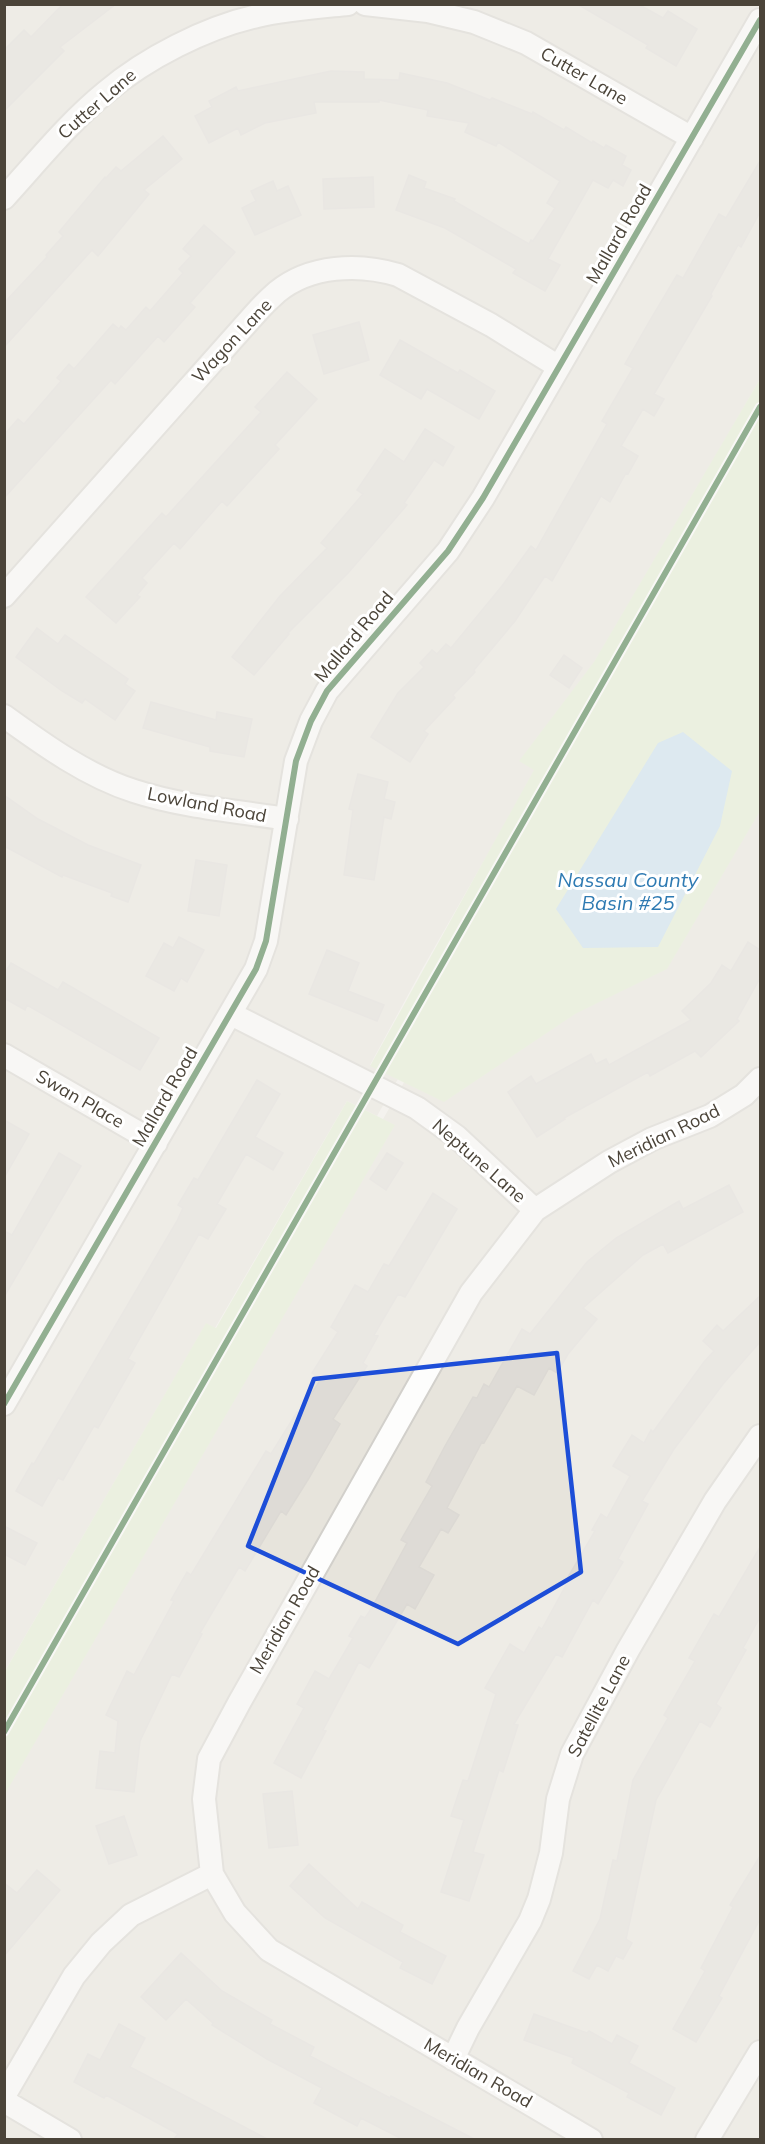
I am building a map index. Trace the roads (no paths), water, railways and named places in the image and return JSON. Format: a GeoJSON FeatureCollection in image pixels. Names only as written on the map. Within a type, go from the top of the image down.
{"type":"FeatureCollection","features":[{"type":"Feature","properties":{"kind":"street","name":"Cutter Lane"},"geometry":{"type":"LineString","coordinates":[[4,198],[62,133],[106,92],[144,64],[206,33],[255,17],[303,8],[348,4]]}},
{"type":"Feature","properties":{"kind":"street","name":"Cutter Lane"},"geometry":{"type":"LineString","coordinates":[[365,4],[428,11],[474,22],[526,43],[693,138]]}},
{"type":"Feature","properties":{"kind":"street","name":"Mallard Road"},"geometry":{"type":"LineString","coordinates":[[4,1404],[256,969],[266,941],[296,761],[311,721],[327,692],[448,551],[483,498],[760,20]]}},
{"type":"Feature","properties":{"kind":"street","name":"Wagon Lane"},"geometry":{"type":"LineString","coordinates":[[4,596],[254,315],[278,291],[294,282],[324,270],[350,267],[390,273],[491,325],[559,367]]}},
{"type":"Feature","properties":{"kind":"street","name":"Lowland Road"},"geometry":{"type":"LineString","coordinates":[[4,716],[44,745],[103,779],[134,791],[181,803],[287,819]]}},
{"type":"Feature","properties":{"kind":"street","name":"Neptune Lane"},"geometry":{"type":"LineString","coordinates":[[231,1014],[417,1108],[457,1137],[535,1210]]}},
{"type":"Feature","properties":{"kind":"street","name":"Swan Place"},"geometry":{"type":"LineString","coordinates":[[4,1055],[156,1143]]}},
{"type":"Feature","properties":{"kind":"street","name":"Meridian Road"},"geometry":{"type":"LineString","coordinates":[[591,2139],[269,1950],[235,1913],[212,1874],[204,1799],[209,1759],[238,1703],[471,1293],[535,1210],[609,1162],[652,1139],[710,1116],[744,1095],[760,1079]]}},
{"type":"Feature","properties":{"kind":"street","name":"Satellite Lane"},"geometry":{"type":"LineString","coordinates":[[453,2059],[468,2028],[530,1921],[539,1899],[551,1852],[558,1799],[572,1754],[628,1650],[715,1501],[760,1436]]}},
{"type":"Feature","properties":{"kind":"street"},"geometry":{"type":"LineString","coordinates":[[4,2096],[74,1976],[101,1943],[131,1916],[212,1874]]}},
{"type":"Feature","properties":{"kind":"street"},"geometry":{"type":"LineString","coordinates":[[707,2139],[760,2052]]}},
{"type":"Feature","properties":{"kind":"street"},"geometry":{"type":"LineString","coordinates":[[4,2101],[70,2139]]}},
{"type":"Feature","properties":{"kind":"water","name":"Nassau County Basin #25"},"geometry":{"type":"Polygon","coordinates":[[[683,732],[732,771],[720,826],[658,947],[583,948],[556,909],[658,743],[683,732]]]}}]}
